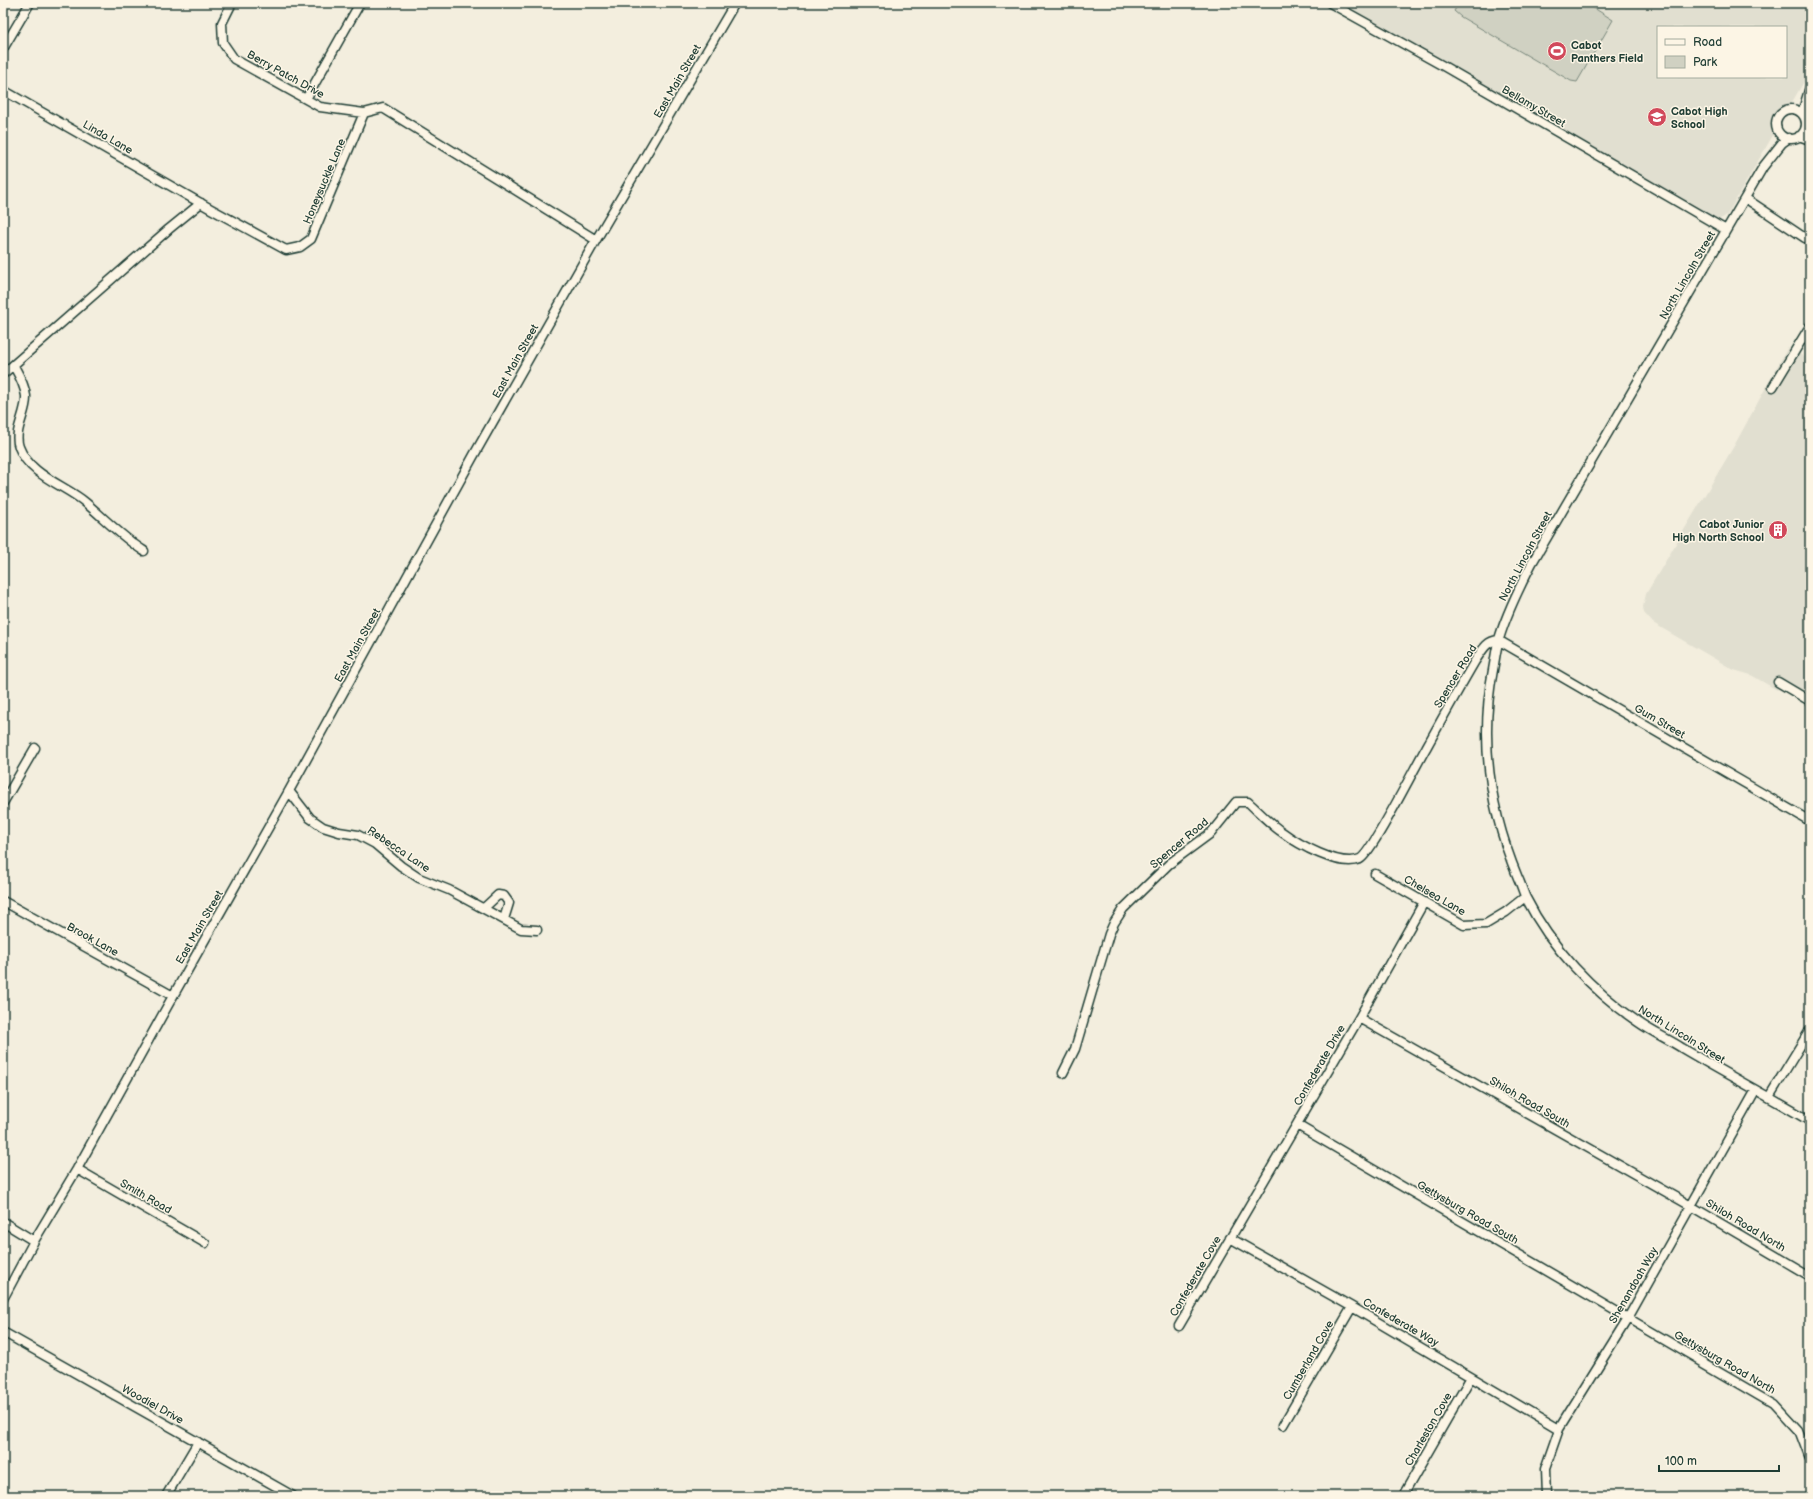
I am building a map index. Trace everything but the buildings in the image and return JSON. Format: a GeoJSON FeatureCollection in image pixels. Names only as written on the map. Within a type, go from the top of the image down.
{"type":"FeatureCollection","features":[{"type":"Feature","properties":{"kind":"street"},"geometry":{"type":"LineString","coordinates":[[3,49],[30,3]]}},
{"type":"Feature","properties":{"kind":"street","name":"Berry Patch Drive"},"geometry":{"type":"LineString","coordinates":[[232,3],[222,23],[223,43],[234,59],[320,107],[364,113]]}},
{"type":"Feature","properties":{"kind":"street"},"geometry":{"type":"LineString","coordinates":[[306,99],[360,3]]}},
{"type":"Feature","properties":{"kind":"street","name":"East Main Street"},"geometry":{"type":"LineString","coordinates":[[3,1299],[34,1240],[77,1169],[289,792],[478,449],[596,240],[735,3]]}},
{"type":"Feature","properties":{"kind":"street","name":"Bellamy Street"},"geometry":{"type":"LineString","coordinates":[[1330,3],[1446,67],[1726,230]]}},
{"type":"Feature","properties":{"kind":"street"},"geometry":{"type":"LineString","coordinates":[[1798,111],[1809,88]]}},
{"type":"Feature","properties":{"kind":"street","name":"Linda Lane"},"geometry":{"type":"LineString","coordinates":[[3,90],[201,204]]}},
{"type":"Feature","properties":{"kind":"street"},"geometry":{"type":"LineString","coordinates":[[364,113],[383,108],[596,240]]}},
{"type":"Feature","properties":{"kind":"street"},"geometry":{"type":"LineString","coordinates":[[1798,111],[1785,110],[1778,116],[1776,124],[1780,134],[1789,138],[1799,136],[1810,140]]}},
{"type":"Feature","properties":{"kind":"street"},"geometry":{"type":"LineString","coordinates":[[1798,111],[1808,126],[1799,136]]}},
{"type":"Feature","properties":{"kind":"street","name":"Honeysuckle Lane"},"geometry":{"type":"LineString","coordinates":[[201,204],[286,250],[300,248],[311,239],[317,228],[364,113]]}},
{"type":"Feature","properties":{"kind":"street","name":"North Lincoln Street"},"geometry":{"type":"LineString","coordinates":[[1780,134],[1745,198],[1532,563],[1512,602],[1498,640],[1490,682],[1486,718],[1488,767],[1499,826],[1525,897],[1554,942],[1593,986],[1639,1022],[1810,1121]]}},
{"type":"Feature","properties":{"kind":"street","name":"North Lincoln Street"},"geometry":{"type":"LineString","coordinates":[[1762,167],[1782,143],[1789,138]]}},
{"type":"Feature","properties":{"kind":"street"},"geometry":{"type":"LineString","coordinates":[[1745,198],[1805,238]]}},
{"type":"Feature","properties":{"kind":"street"},"geometry":{"type":"LineString","coordinates":[[3,374],[14,366],[169,229],[201,204]]}},
{"type":"Feature","properties":{"kind":"street"},"geometry":{"type":"LineString","coordinates":[[1773,387],[1810,326]]}},
{"type":"Feature","properties":{"kind":"street"},"geometry":{"type":"LineString","coordinates":[[14,366],[21,379],[26,397],[18,433],[19,446],[27,461],[49,479],[86,502],[129,542],[144,551]]}},
{"type":"Feature","properties":{"kind":"street","name":"Gum Street"},"geometry":{"type":"LineString","coordinates":[[1498,640],[1810,821]]}},
{"type":"Feature","properties":{"kind":"street","name":"Spencer Road"},"geometry":{"type":"LineString","coordinates":[[1064,1073],[1075,1049],[1109,934],[1114,922],[1128,904],[1169,864],[1211,833],[1236,802],[1248,802],[1281,832],[1309,848],[1325,855],[1340,860],[1359,859],[1364,856],[1383,827],[1485,646],[1498,640]]}},
{"type":"Feature","properties":{"kind":"street"},"geometry":{"type":"LineString","coordinates":[[1778,682],[1810,701]]}},
{"type":"Feature","properties":{"kind":"street"},"geometry":{"type":"LineString","coordinates":[[3,803],[35,748]]}},
{"type":"Feature","properties":{"kind":"street","name":"Rebecca Lane"},"geometry":{"type":"LineString","coordinates":[[289,792],[310,818],[323,827],[339,832],[358,835],[375,844],[401,866],[419,878],[449,890],[521,929],[537,930]]}},
{"type":"Feature","properties":{"kind":"street","name":"Chelsea Lane"},"geometry":{"type":"LineString","coordinates":[[1375,874],[1464,925],[1475,926],[1486,924],[1506,912],[1525,897]]}},
{"type":"Feature","properties":{"kind":"street"},"geometry":{"type":"LineString","coordinates":[[484,908],[498,895],[504,896],[509,903],[504,919]]}},
{"type":"Feature","properties":{"kind":"street","name":"Brook Lane"},"geometry":{"type":"LineString","coordinates":[[3,901],[173,996]]}},
{"type":"Feature","properties":{"kind":"street","name":"Confederate Drive"},"geometry":{"type":"LineString","coordinates":[[1230,1238],[1359,1018],[1424,902]]}},
{"type":"Feature","properties":{"kind":"street","name":"Shiloh Road South"},"geometry":{"type":"LineString","coordinates":[[1359,1018],[1691,1206]]}},
{"type":"Feature","properties":{"kind":"street"},"geometry":{"type":"LineString","coordinates":[[1769,1097],[1810,1030]]}},
{"type":"Feature","properties":{"kind":"street","name":"Shenandoah Way"},"geometry":{"type":"LineString","coordinates":[[1546,1496],[1545,1469],[1559,1428],[1628,1318],[1756,1090]]}},
{"type":"Feature","properties":{"kind":"street","name":"Gettysburg Road South"},"geometry":{"type":"LineString","coordinates":[[1297,1125],[1628,1318]]}},
{"type":"Feature","properties":{"kind":"street","name":"Smith Road"},"geometry":{"type":"LineString","coordinates":[[77,1169],[205,1243]]}},
{"type":"Feature","properties":{"kind":"street","name":"Shiloh Road North"},"geometry":{"type":"LineString","coordinates":[[1691,1206],[1810,1276]]}},
{"type":"Feature","properties":{"kind":"street"},"geometry":{"type":"LineString","coordinates":[[3,1222],[34,1240]]}},
{"type":"Feature","properties":{"kind":"street","name":"Confederate Way"},"geometry":{"type":"LineString","coordinates":[[1230,1238],[1352,1307],[1559,1428]]}},
{"type":"Feature","properties":{"kind":"street","name":"Confederate Cove"},"geometry":{"type":"LineString","coordinates":[[1179,1326],[1230,1238]]}},
{"type":"Feature","properties":{"kind":"street","name":"Cumberland Cove"},"geometry":{"type":"LineString","coordinates":[[1283,1425],[1352,1307]]}},
{"type":"Feature","properties":{"kind":"street","name":"Gettysburg Road North"},"geometry":{"type":"LineString","coordinates":[[1628,1318],[1775,1404],[1799,1430],[1810,1459]]}},
{"type":"Feature","properties":{"kind":"street","name":"Woodiel Drive"},"geometry":{"type":"LineString","coordinates":[[3,1332],[293,1496]]}},
{"type":"Feature","properties":{"kind":"street","name":"Charleston Cove"},"geometry":{"type":"LineString","coordinates":[[1405,1492],[1471,1377]]}},
{"type":"Feature","properties":{"kind":"street"},"geometry":{"type":"LineString","coordinates":[[166,1496],[198,1442]]}},
{"type":"Feature","properties":{"kind":"shaded area","name":"Cabot High School"},"geometry":{"type":"Polygon","coordinates":[[[1335,3],[1810,3],[1810,71],[1727,215],[1717,221],[1335,3]]]}},
{"type":"Feature","properties":{"kind":"shaded area"},"geometry":{"type":"Polygon","coordinates":[[[1788,347],[1806,358],[1810,352],[1810,695],[1783,680],[1777,690],[1751,675],[1734,670],[1653,623],[1644,613],[1643,607],[1646,594],[1734,446],[1788,347]]]}},
{"type":"Feature","properties":{"kind":"green space","name":"Cabot Panthers Field"},"geometry":{"type":"Polygon","coordinates":[[[1459,3],[1586,3],[1613,20],[1577,82],[1571,81],[1461,17],[1454,11],[1459,3]]]}},
{"type":"Feature","properties":{"kind":"place","name":"Cabot Panthers Field"},"geometry":{"type":"Point","coordinates":[1557,51]}},
{"type":"Feature","properties":{"kind":"place","name":"Cabot High School"},"geometry":{"type":"Point","coordinates":[1657,117]}},
{"type":"Feature","properties":{"kind":"place","name":"Cabot Junior High North School"},"geometry":{"type":"Point","coordinates":[1778,530]}}]}
